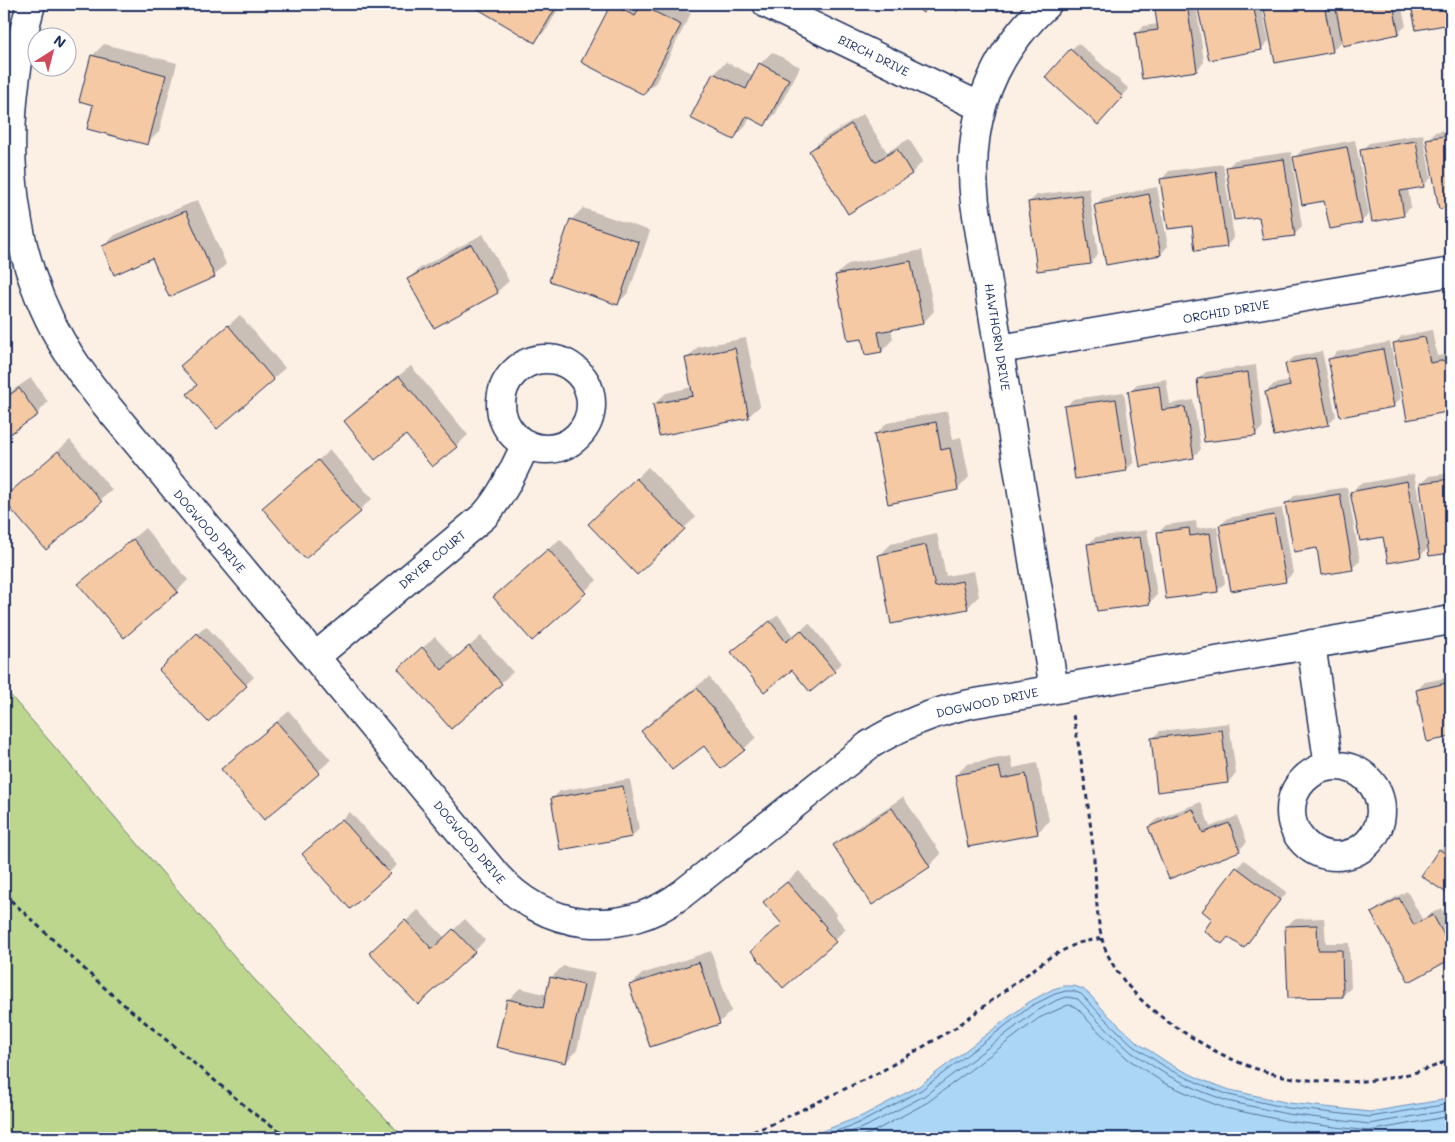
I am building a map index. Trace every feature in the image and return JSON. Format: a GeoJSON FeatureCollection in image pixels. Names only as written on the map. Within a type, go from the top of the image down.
{"type":"FeatureCollection","features":[{"type":"Feature","properties":{"kind":"street","name":"DOGWOOD DRIVE"},"geometry":{"type":"LineString","coordinates":[[31,4],[16,56],[10,92],[8,165],[12,202],[30,273],[60,340],[102,400],[507,886],[530,904],[551,914],[573,921],[596,923],[619,921],[641,916],[672,901],[851,758],[887,733],[921,718],[949,709],[1061,687],[1451,620]]}},
{"type":"Feature","properties":{"kind":"street","name":"BIRCH DRIVE"},"geometry":{"type":"LineString","coordinates":[[768,4],[981,107]]}},
{"type":"Feature","properties":{"kind":"street","name":"HAWTHORN DRIVE"},"geometry":{"type":"LineString","coordinates":[[1047,4],[1024,26],[1002,58],[986,91],[973,146],[973,184],[1000,349],[1061,687]]}},
{"type":"Feature","properties":{"kind":"street","name":"ORCHID DRIVE"},"geometry":{"type":"LineString","coordinates":[[1000,349],[1451,272]]}},
{"type":"Feature","properties":{"kind":"street","name":"DRYER COURT"},"geometry":{"type":"LineString","coordinates":[[315,657],[484,516],[505,488],[526,444]]}},
{"type":"Feature","properties":{"kind":"street"},"geometry":{"type":"LineString","coordinates":[[1311,644],[1329,766]]}},
{"type":"Feature","properties":{"kind":"path"},"geometry":{"type":"LineString","coordinates":[[1061,687],[1089,820],[1102,938],[1107,953],[1119,974],[1147,1006],[1210,1049],[1232,1060],[1267,1072],[1322,1081],[1377,1080],[1419,1071],[1451,1059]]}},
{"type":"Feature","properties":{"kind":"path"},"geometry":{"type":"LineString","coordinates":[[4,894],[109,992],[258,1116],[291,1138]]}},
{"type":"Feature","properties":{"kind":"path"},"geometry":{"type":"LineString","coordinates":[[736,1138],[770,1125],[880,1072],[955,1028],[1050,957],[1078,943],[1102,938]]}},
{"type":"Feature","properties":{"kind":"green space"},"geometry":{"type":"Polygon","coordinates":[[[4,688],[253,978],[404,1138],[4,1138],[4,688]]]}},
{"type":"Feature","properties":{"kind":"water"},"geometry":{"type":"Polygon","coordinates":[[[1074,986],[1083,989],[1138,1043],[1173,1066],[1230,1090],[1289,1103],[1370,1112],[1442,1100],[1451,1095],[1451,1138],[804,1138],[862,1116],[919,1086],[1029,1002],[1053,989],[1074,986]]]}},
{"type":"Feature","properties":{"kind":"building"},"geometry":{"type":"Polygon","coordinates":[[[481,4],[558,4],[535,43],[478,9],[481,4]]]}},
{"type":"Feature","properties":{"kind":"building"},"geometry":{"type":"Polygon","coordinates":[[[611,4],[635,16],[641,5],[681,25],[644,95],[581,62],[611,4]]]}},
{"type":"Feature","properties":{"kind":"building"},"geometry":{"type":"Polygon","coordinates":[[[912,4],[930,4],[923,13],[912,4]]]}},
{"type":"Feature","properties":{"kind":"building"},"geometry":{"type":"Polygon","coordinates":[[[948,4],[963,4],[957,11],[948,4]]]}},
{"type":"Feature","properties":{"kind":"building"},"geometry":{"type":"Polygon","coordinates":[[[1154,4],[1187,4],[1197,71],[1142,79],[1135,33],[1158,30],[1154,4]]]}},
{"type":"Feature","properties":{"kind":"building"},"geometry":{"type":"Polygon","coordinates":[[[1197,4],[1253,4],[1262,50],[1209,60],[1197,4]]]}},
{"type":"Feature","properties":{"kind":"building"},"geometry":{"type":"Polygon","coordinates":[[[1263,4],[1324,4],[1333,52],[1275,63],[1263,4]]]}},
{"type":"Feature","properties":{"kind":"building"},"geometry":{"type":"Polygon","coordinates":[[[1335,4],[1393,4],[1399,34],[1343,46],[1335,4]]]}},
{"type":"Feature","properties":{"kind":"building"},"geometry":{"type":"Polygon","coordinates":[[[1419,4],[1451,4],[1451,24],[1416,30],[1412,10],[1420,9],[1419,4]]]}},
{"type":"Feature","properties":{"kind":"building"},"geometry":{"type":"Polygon","coordinates":[[[1070,49],[1123,97],[1098,125],[1045,77],[1070,49]]]}},
{"type":"Feature","properties":{"kind":"building"},"geometry":{"type":"Polygon","coordinates":[[[91,55],[166,75],[148,145],[87,129],[93,105],[79,101],[91,55]]]}},
{"type":"Feature","properties":{"kind":"building"},"geometry":{"type":"Polygon","coordinates":[[[759,63],[789,79],[765,126],[746,116],[734,140],[690,118],[713,73],[746,89],[759,63]]]}},
{"type":"Feature","properties":{"kind":"building"},"geometry":{"type":"Polygon","coordinates":[[[851,124],[875,162],[897,149],[912,174],[848,214],[809,151],[851,124]]]}},
{"type":"Feature","properties":{"kind":"building"},"geometry":{"type":"Polygon","coordinates":[[[1451,135],[1451,207],[1439,209],[1426,139],[1451,135]]]}},
{"type":"Feature","properties":{"kind":"building"},"geometry":{"type":"Polygon","coordinates":[[[1416,141],[1424,187],[1400,191],[1404,216],[1372,222],[1360,150],[1416,141]]]}},
{"type":"Feature","properties":{"kind":"building"},"geometry":{"type":"Polygon","coordinates":[[[1347,147],[1362,223],[1330,229],[1324,201],[1302,205],[1293,157],[1347,147]]]}},
{"type":"Feature","properties":{"kind":"building"},"geometry":{"type":"Polygon","coordinates":[[[1284,159],[1295,236],[1263,240],[1259,217],[1234,220],[1226,167],[1284,159]]]}},
{"type":"Feature","properties":{"kind":"building"},"geometry":{"type":"Polygon","coordinates":[[[1216,171],[1227,247],[1195,251],[1192,226],[1168,229],[1160,179],[1216,171]]]}},
{"type":"Feature","properties":{"kind":"building"},"geometry":{"type":"Polygon","coordinates":[[[1149,194],[1161,255],[1106,265],[1094,205],[1149,194]]]}},
{"type":"Feature","properties":{"kind":"building"},"geometry":{"type":"Polygon","coordinates":[[[1081,195],[1091,264],[1037,271],[1028,202],[1081,195]]]}},
{"type":"Feature","properties":{"kind":"building"},"geometry":{"type":"Polygon","coordinates":[[[186,211],[215,277],[169,297],[152,258],[114,275],[102,246],[186,211]]]}},
{"type":"Feature","properties":{"kind":"building"},"geometry":{"type":"Polygon","coordinates":[[[570,219],[639,242],[618,305],[549,281],[570,219]]]}},
{"type":"Feature","properties":{"kind":"building"},"geometry":{"type":"Polygon","coordinates":[[[471,244],[498,293],[434,328],[407,279],[471,244]]]}},
{"type":"Feature","properties":{"kind":"building"},"geometry":{"type":"Polygon","coordinates":[[[911,261],[923,324],[878,332],[882,352],[865,355],[862,339],[848,341],[835,275],[911,261]]]}},
{"type":"Feature","properties":{"kind":"building"},"geometry":{"type":"Polygon","coordinates":[[[228,325],[274,380],[217,429],[187,394],[197,385],[180,366],[228,325]]]}},
{"type":"Feature","properties":{"kind":"building"},"geometry":{"type":"Polygon","coordinates":[[[1425,337],[1430,363],[1451,359],[1451,411],[1407,420],[1393,343],[1425,337]]]}},
{"type":"Feature","properties":{"kind":"building"},"geometry":{"type":"Polygon","coordinates":[[[735,348],[749,418],[659,436],[653,404],[693,396],[685,358],[735,348]]]}},
{"type":"Feature","properties":{"kind":"building"},"geometry":{"type":"Polygon","coordinates":[[[1383,349],[1394,407],[1340,417],[1328,359],[1383,349]]]}},
{"type":"Feature","properties":{"kind":"building"},"geometry":{"type":"Polygon","coordinates":[[[1315,358],[1329,425],[1274,436],[1265,392],[1290,386],[1285,364],[1315,358]]]}},
{"type":"Feature","properties":{"kind":"building"},"geometry":{"type":"Polygon","coordinates":[[[1248,372],[1256,436],[1204,442],[1197,379],[1248,372]]]}},
{"type":"Feature","properties":{"kind":"building"},"geometry":{"type":"Polygon","coordinates":[[[399,376],[457,447],[432,467],[406,435],[375,460],[344,421],[399,376]]]}},
{"type":"Feature","properties":{"kind":"building"},"geometry":{"type":"Polygon","coordinates":[[[1159,386],[1162,410],[1185,407],[1194,458],[1140,467],[1128,391],[1159,386]]]}},
{"type":"Feature","properties":{"kind":"building"},"geometry":{"type":"Polygon","coordinates":[[[19,388],[38,415],[4,438],[4,399],[19,388]]]}},
{"type":"Feature","properties":{"kind":"building"},"geometry":{"type":"Polygon","coordinates":[[[1116,399],[1127,471],[1075,479],[1064,406],[1116,399]]]}},
{"type":"Feature","properties":{"kind":"building"},"geometry":{"type":"Polygon","coordinates":[[[936,422],[941,450],[950,448],[958,490],[888,504],[874,434],[936,422]]]}},
{"type":"Feature","properties":{"kind":"building"},"geometry":{"type":"Polygon","coordinates":[[[58,451],[102,502],[46,550],[4,501],[4,497],[58,451]]]}},
{"type":"Feature","properties":{"kind":"building"},"geometry":{"type":"Polygon","coordinates":[[[318,460],[361,512],[305,559],[262,508],[318,460]]]}},
{"type":"Feature","properties":{"kind":"building"},"geometry":{"type":"Polygon","coordinates":[[[636,478],[685,529],[637,575],[588,524],[636,478]]]}},
{"type":"Feature","properties":{"kind":"building"},"geometry":{"type":"Polygon","coordinates":[[[1451,479],[1451,553],[1429,556],[1420,483],[1451,479]]]}},
{"type":"Feature","properties":{"kind":"building"},"geometry":{"type":"Polygon","coordinates":[[[1407,481],[1421,557],[1388,563],[1383,537],[1360,541],[1350,492],[1407,481]]]}},
{"type":"Feature","properties":{"kind":"building"},"geometry":{"type":"Polygon","coordinates":[[[1340,494],[1353,570],[1321,575],[1317,548],[1294,552],[1285,503],[1340,494]]]}},
{"type":"Feature","properties":{"kind":"building"},"geometry":{"type":"Polygon","coordinates":[[[1274,515],[1286,582],[1231,591],[1219,525],[1274,515]]]}},
{"type":"Feature","properties":{"kind":"building"},"geometry":{"type":"Polygon","coordinates":[[[1189,528],[1190,536],[1210,533],[1218,592],[1166,599],[1157,532],[1189,528]]]}},
{"type":"Feature","properties":{"kind":"building"},"geometry":{"type":"Polygon","coordinates":[[[1140,537],[1150,604],[1097,611],[1087,544],[1140,537]]]}},
{"type":"Feature","properties":{"kind":"building"},"geometry":{"type":"Polygon","coordinates":[[[133,539],[178,592],[124,638],[78,584],[133,539]]]}},
{"type":"Feature","properties":{"kind":"building"},"geometry":{"type":"Polygon","coordinates":[[[926,545],[935,587],[962,581],[968,609],[891,624],[878,555],[926,545]]]}},
{"type":"Feature","properties":{"kind":"building"},"geometry":{"type":"Polygon","coordinates":[[[548,549],[586,593],[532,641],[493,597],[548,549]]]}},
{"type":"Feature","properties":{"kind":"building"},"geometry":{"type":"Polygon","coordinates":[[[770,621],[786,642],[801,630],[835,672],[810,692],[792,670],[764,692],[731,652],[770,621]]]}},
{"type":"Feature","properties":{"kind":"building"},"geometry":{"type":"Polygon","coordinates":[[[197,633],[247,686],[208,722],[159,670],[197,633]]]}},
{"type":"Feature","properties":{"kind":"building"},"geometry":{"type":"Polygon","coordinates":[[[469,646],[502,684],[451,729],[398,669],[422,647],[442,670],[469,646]]]}},
{"type":"Feature","properties":{"kind":"building"},"geometry":{"type":"Polygon","coordinates":[[[1451,682],[1451,737],[1427,742],[1416,690],[1451,682]]]}},
{"type":"Feature","properties":{"kind":"building"},"geometry":{"type":"Polygon","coordinates":[[[697,688],[745,750],[721,769],[704,746],[672,770],[641,731],[697,688]]]}},
{"type":"Feature","properties":{"kind":"building"},"geometry":{"type":"Polygon","coordinates":[[[277,722],[320,773],[264,820],[221,769],[277,722]]]}},
{"type":"Feature","properties":{"kind":"building"},"geometry":{"type":"Polygon","coordinates":[[[1222,730],[1228,783],[1157,792],[1151,738],[1222,730]]]}},
{"type":"Feature","properties":{"kind":"building"},"geometry":{"type":"Polygon","coordinates":[[[999,767],[1002,779],[1026,774],[1038,834],[968,847],[955,775],[999,767]]]}},
{"type":"Feature","properties":{"kind":"building"},"geometry":{"type":"Polygon","coordinates":[[[623,786],[632,837],[560,850],[551,798],[623,786]]]}},
{"type":"Feature","properties":{"kind":"building"},"geometry":{"type":"Polygon","coordinates":[[[892,808],[930,867],[872,905],[833,845],[892,808]]]}},
{"type":"Feature","properties":{"kind":"building"},"geometry":{"type":"Polygon","coordinates":[[[1193,809],[1203,833],[1229,823],[1240,851],[1169,879],[1148,827],[1193,809]]]}},
{"type":"Feature","properties":{"kind":"building"},"geometry":{"type":"Polygon","coordinates":[[[342,819],[390,874],[350,909],[302,854],[342,819]]]}},
{"type":"Feature","properties":{"kind":"building"},"geometry":{"type":"Polygon","coordinates":[[[1451,846],[1451,896],[1421,876],[1439,849],[1446,854],[1451,846]]]}},
{"type":"Feature","properties":{"kind":"building"},"geometry":{"type":"Polygon","coordinates":[[[1236,867],[1280,900],[1244,948],[1228,937],[1222,944],[1204,931],[1212,919],[1202,911],[1236,867]]]}},
{"type":"Feature","properties":{"kind":"building"},"geometry":{"type":"Polygon","coordinates":[[[787,882],[826,927],[825,929],[836,942],[783,988],[751,951],[782,924],[763,902],[787,882]]]}},
{"type":"Feature","properties":{"kind":"building"},"geometry":{"type":"Polygon","coordinates":[[[1399,898],[1414,925],[1433,915],[1451,948],[1451,959],[1409,982],[1371,913],[1399,898]]]}},
{"type":"Feature","properties":{"kind":"building"},"geometry":{"type":"Polygon","coordinates":[[[405,920],[432,949],[453,929],[475,952],[418,1005],[369,953],[405,920]]]}},
{"type":"Feature","properties":{"kind":"building"},"geometry":{"type":"Polygon","coordinates":[[[1317,925],[1318,950],[1342,950],[1343,997],[1288,998],[1285,926],[1317,925]]]}},
{"type":"Feature","properties":{"kind":"building"},"geometry":{"type":"Polygon","coordinates":[[[699,962],[720,1024],[650,1047],[629,985],[699,962]]]}},
{"type":"Feature","properties":{"kind":"building"},"geometry":{"type":"Polygon","coordinates":[[[550,977],[584,985],[566,1063],[496,1047],[507,999],[543,1008],[550,977]]]}}]}
